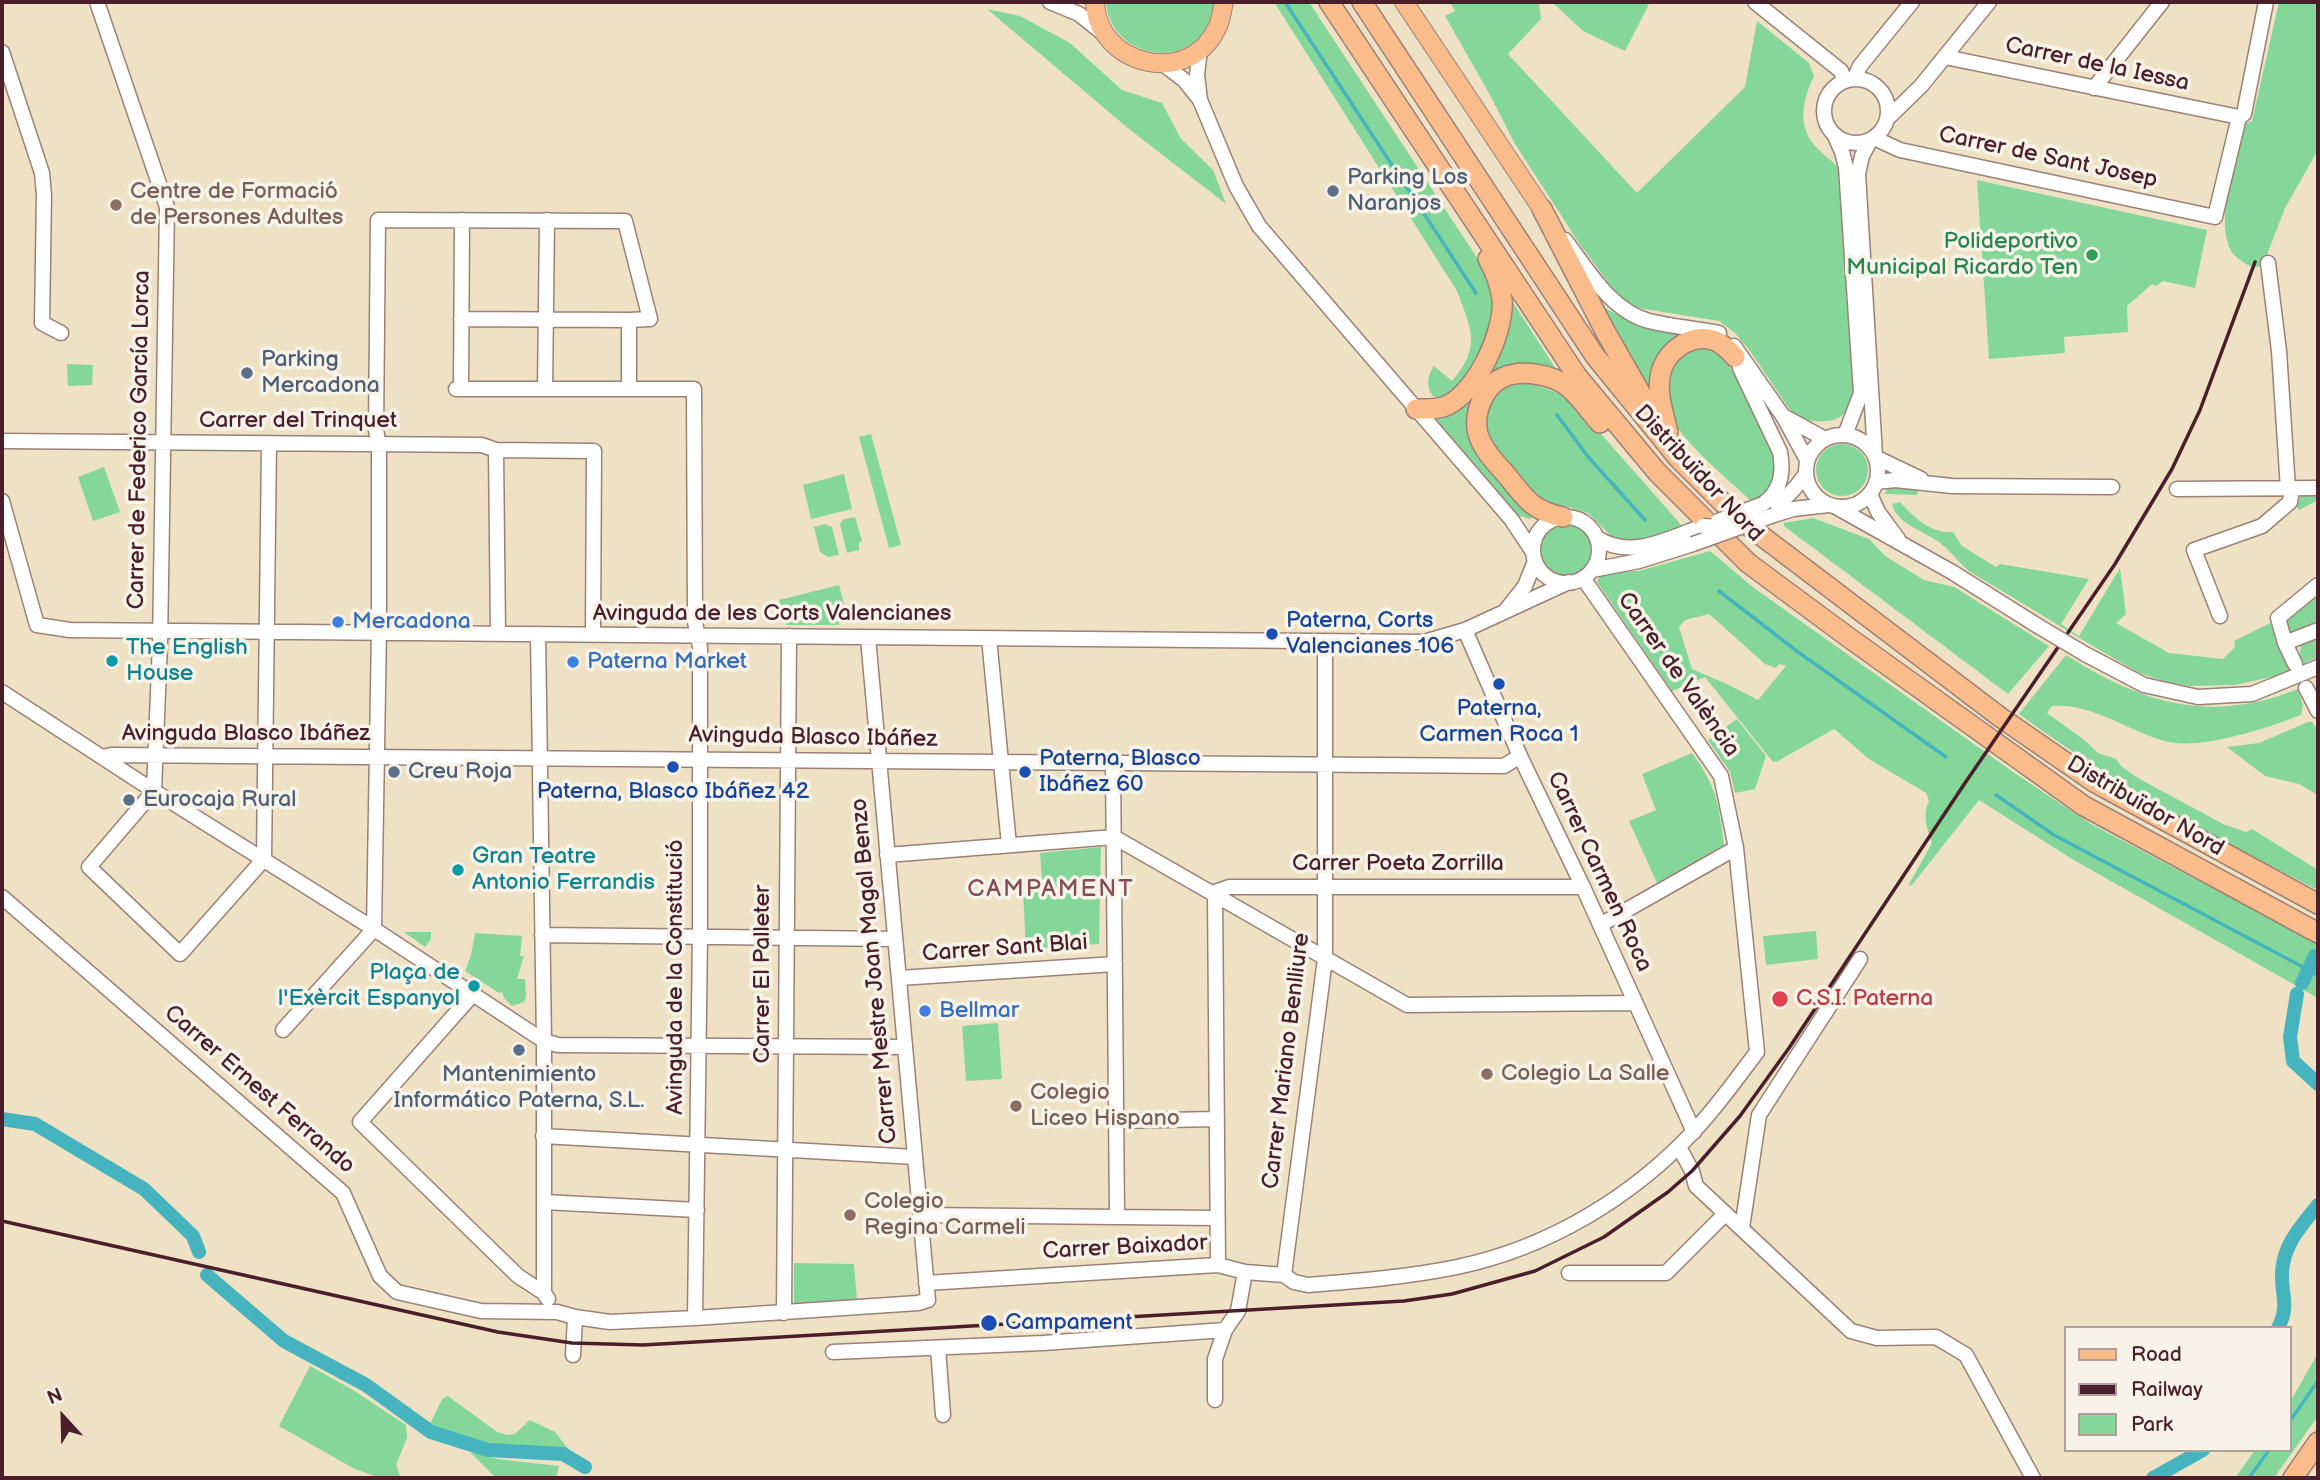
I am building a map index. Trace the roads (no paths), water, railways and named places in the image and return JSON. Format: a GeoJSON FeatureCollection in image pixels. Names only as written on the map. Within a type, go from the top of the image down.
{"type":"FeatureCollection","features":[{"type":"Feature","properties":{"kind":"highway","name":"Distribuïdor Nord"},"geometry":{"type":"LineString","coordinates":[[1329,2],[1577,376],[1657,472],[1748,563],[2084,806],[2275,908]]}},
{"type":"Feature","properties":{"kind":"highway","name":"Distribuïdor Nord"},"geometry":{"type":"LineString","coordinates":[[1362,2],[1595,356],[1678,458],[1738,517],[2000,717],[2094,782],[2318,903]]}},
{"type":"Feature","properties":{"kind":"highway"},"geometry":{"type":"LineString","coordinates":[[1416,409],[1449,405],[1471,386],[1486,361],[1497,334],[1502,301],[1495,271],[1457,212],[1450,184]]}},
{"type":"Feature","properties":{"kind":"highway"},"geometry":{"type":"LineString","coordinates":[[1542,209],[1638,392],[1687,453],[1749,508],[1772,541]]}},
{"type":"Feature","properties":{"kind":"highway"},"geometry":{"type":"LineString","coordinates":[[1668,432],[1660,397],[1660,377],[1665,359],[1678,346],[1696,339],[1713,340],[1735,357]]}},
{"type":"Feature","properties":{"kind":"highway"},"geometry":{"type":"LineString","coordinates":[[1563,517],[1546,513],[1529,504],[1486,450],[1478,433],[1479,406],[1501,378],[1534,374],[1553,378],[1568,387],[1648,478],[1689,506]]}},
{"type":"Feature","properties":{"kind":"highway"},"geometry":{"type":"LineString","coordinates":[[2275,908],[2318,927]]}},
{"type":"Feature","properties":{"kind":"highway"},"geometry":{"type":"LineString","coordinates":[[2275,908],[2318,933]]}},
{"type":"Feature","properties":{"kind":"highway"},"geometry":{"type":"LineString","coordinates":[[2293,1478],[2318,1442]]}},
{"type":"Feature","properties":{"kind":"main road"},"geometry":{"type":"LineString","coordinates":[[1095,2],[1104,34],[1129,57],[1163,64],[1183,60],[1200,50],[1217,29],[1224,2]]}},
{"type":"Feature","properties":{"kind":"main road"},"geometry":{"type":"LineString","coordinates":[[1404,2],[1542,209]]}},
{"type":"Feature","properties":{"kind":"main road"},"geometry":{"type":"LineString","coordinates":[[1410,2],[1421,27]]}},
{"type":"Feature","properties":{"kind":"street","name":"Carrer de Federico García Lorca"},"geometry":{"type":"LineString","coordinates":[[97,2],[167,206],[164,443],[154,792]]}},
{"type":"Feature","properties":{"kind":"street"},"geometry":{"type":"LineString","coordinates":[[1059,2],[1104,34]]}},
{"type":"Feature","properties":{"kind":"street"},"geometry":{"type":"LineString","coordinates":[[1755,2],[1849,80],[1870,82],[1879,88],[1885,97],[1888,119]]}},
{"type":"Feature","properties":{"kind":"street"},"geometry":{"type":"LineString","coordinates":[[1845,435],[1861,393],[1846,167],[1835,136],[1824,119],[1823,109],[1831,90],[1849,80],[1912,2]]}},
{"type":"Feature","properties":{"kind":"street"},"geometry":{"type":"LineString","coordinates":[[1901,542],[1878,512],[1873,488],[1878,472],[1858,174],[1862,156],[1872,139],[1921,86],[1989,2]]}},
{"type":"Feature","properties":{"kind":"street"},"geometry":{"type":"LineString","coordinates":[[2094,88],[2162,2]]}},
{"type":"Feature","properties":{"kind":"street"},"geometry":{"type":"LineString","coordinates":[[2239,117],[2244,114],[2266,2]]}},
{"type":"Feature","properties":{"kind":"street"},"geometry":{"type":"LineString","coordinates":[[1200,50],[1197,75],[1200,100],[1236,186],[1259,226],[1511,519],[1548,578],[1558,582],[1581,577],[1597,560],[1597,538]]}},
{"type":"Feature","properties":{"kind":"street"},"geometry":{"type":"LineString","coordinates":[[2,52],[42,173],[42,323],[61,333]]}},
{"type":"Feature","properties":{"kind":"street","name":"Carrer de la Iessa"},"geometry":{"type":"LineString","coordinates":[[1945,57],[2239,117]]}},
{"type":"Feature","properties":{"kind":"street"},"geometry":{"type":"LineString","coordinates":[[1163,64],[1184,80],[1200,100]]}},
{"type":"Feature","properties":{"kind":"street"},"geometry":{"type":"LineString","coordinates":[[1885,97],[1921,86]]}},
{"type":"Feature","properties":{"kind":"street","name":"Carrer de Sant Josep"},"geometry":{"type":"LineString","coordinates":[[1872,139],[1900,150],[2215,217],[2239,117]]}},
{"type":"Feature","properties":{"kind":"street"},"geometry":{"type":"LineString","coordinates":[[1835,136],[1844,142],[1855,144],[1872,139]]}},
{"type":"Feature","properties":{"kind":"street"},"geometry":{"type":"LineString","coordinates":[[1542,209],[1609,296],[1625,310],[1649,321],[1719,333],[1729,340],[1783,416],[1807,460]]}},
{"type":"Feature","properties":{"kind":"street"},"geometry":{"type":"LineString","coordinates":[[283,1030],[374,929],[379,633],[379,444],[376,430],[378,220],[625,221],[650,319],[461,320]]}},
{"type":"Feature","properties":{"kind":"street"},"geometry":{"type":"LineString","coordinates":[[462,220],[458,389],[629,388],[629,320]]}},
{"type":"Feature","properties":{"kind":"street"},"geometry":{"type":"LineString","coordinates":[[545,389],[547,220]]}},
{"type":"Feature","properties":{"kind":"street"},"geometry":{"type":"LineString","coordinates":[[2220,616],[2194,550],[2262,526],[2290,502],[2279,351],[2268,262]]}},
{"type":"Feature","properties":{"kind":"street"},"geometry":{"type":"LineString","coordinates":[[1735,357],[1754,376]]}},
{"type":"Feature","properties":{"kind":"street"},"geometry":{"type":"LineString","coordinates":[[1735,357],[1780,452],[1783,467],[1777,491],[1768,510]]}},
{"type":"Feature","properties":{"kind":"street","name":"Avinguda de la Constitució"},"geometry":{"type":"LineString","coordinates":[[629,388],[694,389],[695,622],[700,636],[700,935],[695,1318]]}},
{"type":"Feature","properties":{"kind":"street"},"geometry":{"type":"LineString","coordinates":[[1783,416],[1825,439]]}},
{"type":"Feature","properties":{"kind":"street"},"geometry":{"type":"LineString","coordinates":[[1534,556],[1534,543],[1543,526],[1563,517],[1583,522],[1597,538],[1619,548],[1635,549],[1688,538],[1768,510],[1797,487],[1805,475],[1807,460],[1817,444],[1825,439],[1845,435],[1865,443],[1875,456],[1929,482]]}},
{"type":"Feature","properties":{"kind":"street","name":"Carrer del Trinquet"},"geometry":{"type":"LineString","coordinates":[[2,441],[482,445],[496,450],[594,451],[593,635]]}},
{"type":"Feature","properties":{"kind":"street"},"geometry":{"type":"LineString","coordinates":[[154,792],[89,867],[180,954],[264,859],[269,443]]}},
{"type":"Feature","properties":{"kind":"street"},"geometry":{"type":"LineString","coordinates":[[496,450],[498,634]]}},
{"type":"Feature","properties":{"kind":"street"},"geometry":{"type":"LineString","coordinates":[[1805,475],[1813,493],[1832,506],[1901,542],[2085,654],[2144,685],[2198,697],[2252,694],[2318,667]]}},
{"type":"Feature","properties":{"kind":"street"},"geometry":{"type":"LineString","coordinates":[[1688,538],[1703,526],[1768,510],[1855,505],[1873,488],[1895,480],[1952,486],[2112,487]]}},
{"type":"Feature","properties":{"kind":"street"},"geometry":{"type":"LineString","coordinates":[[2178,489],[2318,488]]}},
{"type":"Feature","properties":{"kind":"street","name":"Avinguda de les Corts Valencianes"},"geometry":{"type":"LineString","coordinates":[[2,500],[37,625],[70,630],[1424,642],[1465,630],[1581,577],[1639,561],[1688,538]]}},
{"type":"Feature","properties":{"kind":"street"},"geometry":{"type":"LineString","coordinates":[[1511,519],[1530,526],[1543,526]]}},
{"type":"Feature","properties":{"kind":"street","name":"Avinguda de les Corts Valencianes"},"geometry":{"type":"LineString","coordinates":[[1503,614],[1525,586],[1534,556]]}},
{"type":"Feature","properties":{"kind":"street","name":"Carrer de València"},"geometry":{"type":"LineString","coordinates":[[1581,577],[1721,776],[1736,848],[1757,1052]]}},
{"type":"Feature","properties":{"kind":"street"},"geometry":{"type":"LineString","coordinates":[[2295,664],[2285,643],[2278,618],[2318,585]]}},
{"type":"Feature","properties":{"kind":"street","name":"Carrer Carmen Roca"},"geometry":{"type":"LineString","coordinates":[[1465,630],[1520,756],[1583,887],[1694,1132]]}},
{"type":"Feature","properties":{"kind":"street"},"geometry":{"type":"LineString","coordinates":[[2285,643],[2318,630]]}},
{"type":"Feature","properties":{"kind":"street"},"geometry":{"type":"LineString","coordinates":[[538,634],[544,1041],[544,1293]]}},
{"type":"Feature","properties":{"kind":"street","name":"Carrer El Palleter"},"geometry":{"type":"LineString","coordinates":[[784,1313],[789,636]]}},
{"type":"Feature","properties":{"kind":"street","name":"Carrer Mestre Joan Magal Benzo"},"geometry":{"type":"LineString","coordinates":[[868,638],[928,1300]]}},
{"type":"Feature","properties":{"kind":"street"},"geometry":{"type":"LineString","coordinates":[[989,638],[1009,845]]}},
{"type":"Feature","properties":{"kind":"street","name":"Carrer Mariano Benlliure"},"geometry":{"type":"LineString","coordinates":[[1284,1275],[1325,959],[1325,641]]}},
{"type":"Feature","properties":{"kind":"street"},"geometry":{"type":"LineString","coordinates":[[2306,688],[2318,711]]}},
{"type":"Feature","properties":{"kind":"street"},"geometry":{"type":"LineString","coordinates":[[4,694],[154,792],[374,929],[544,1041],[558,1045],[905,1047]]}},
{"type":"Feature","properties":{"kind":"street","name":"Avinguda Blasco Ibáñez"},"geometry":{"type":"LineString","coordinates":[[103,757],[1504,766],[1520,756]]}},
{"type":"Feature","properties":{"kind":"street"},"geometry":{"type":"LineString","coordinates":[[1113,763],[1117,1217]]}},
{"type":"Feature","properties":{"kind":"street"},"geometry":{"type":"LineString","coordinates":[[887,855],[1114,837],[1215,892],[1325,959],[1407,1004],[1634,1003]]}},
{"type":"Feature","properties":{"kind":"street"},"geometry":{"type":"LineString","coordinates":[[1600,925],[1736,848]]}},
{"type":"Feature","properties":{"kind":"street","name":"Carrer Poeta Zorrilla"},"geometry":{"type":"LineString","coordinates":[[1215,892],[1229,887],[1583,887]]}},
{"type":"Feature","properties":{"kind":"street"},"geometry":{"type":"LineString","coordinates":[[1215,892],[1218,1265]]}},
{"type":"Feature","properties":{"kind":"street","name":"Carrer Ernest Ferrando"},"geometry":{"type":"LineString","coordinates":[[2,897],[343,1193],[380,1276],[397,1292],[481,1311],[557,1312],[610,1322],[784,1313],[928,1300]]}},
{"type":"Feature","properties":{"kind":"street"},"geometry":{"type":"LineString","coordinates":[[542,930],[895,939]]}},
{"type":"Feature","properties":{"kind":"street"},"geometry":{"type":"LineString","coordinates":[[1742,1228],[1759,1115],[1860,959]]}},
{"type":"Feature","properties":{"kind":"street","name":"Carrer Sant Blai"},"geometry":{"type":"LineString","coordinates":[[899,978],[1115,964]]}},
{"type":"Feature","properties":{"kind":"street"},"geometry":{"type":"LineString","coordinates":[[473,994],[360,1122],[518,1276],[544,1293],[557,1312]]}},
{"type":"Feature","properties":{"kind":"street","name":"Carrer Baixador"},"geometry":{"type":"LineString","coordinates":[[926,1283],[1218,1265],[1245,1272],[1284,1275],[1294,1282],[1308,1285],[1408,1276],[1459,1267],[1524,1248],[1575,1224],[1625,1193],[1694,1132],[1757,1052]]}},
{"type":"Feature","properties":{"kind":"street"},"geometry":{"type":"LineString","coordinates":[[1116,1121],[1217,1119]]}},
{"type":"Feature","properties":{"kind":"street"},"geometry":{"type":"LineString","coordinates":[[543,1136],[915,1157]]}},
{"type":"Feature","properties":{"kind":"street"},"geometry":{"type":"LineString","coordinates":[[1679,1147],[1692,1171],[1696,1186],[1851,1331],[1877,1338],[1936,1337],[1966,1355],[2033,1478]]}},
{"type":"Feature","properties":{"kind":"street"},"geometry":{"type":"LineString","coordinates":[[544,1202],[697,1210]]}},
{"type":"Feature","properties":{"kind":"street"},"geometry":{"type":"LineString","coordinates":[[1569,1273],[1666,1273],[1725,1214]]}},
{"type":"Feature","properties":{"kind":"street"},"geometry":{"type":"LineString","coordinates":[[920,1215],[1217,1218]]}},
{"type":"Feature","properties":{"kind":"street"},"geometry":{"type":"LineString","coordinates":[[1214,1400],[1215,1359],[1225,1330],[1238,1311],[1245,1272]]}},
{"type":"Feature","properties":{"kind":"street","name":"Carrer Ernest Ferrando"},"geometry":{"type":"LineString","coordinates":[[512,1310],[544,1293]]}},
{"type":"Feature","properties":{"kind":"street"},"geometry":{"type":"LineString","coordinates":[[573,1355],[575,1317]]}},
{"type":"Feature","properties":{"kind":"street"},"geometry":{"type":"LineString","coordinates":[[833,1352],[1225,1330]]}},
{"type":"Feature","properties":{"kind":"street"},"geometry":{"type":"LineString","coordinates":[[938,1348],[943,1415]]}},
{"type":"Feature","properties":{"kind":"waterway"},"geometry":{"type":"LineString","coordinates":[[1285,2],[1476,293]]}},
{"type":"Feature","properties":{"kind":"waterway"},"geometry":{"type":"LineString","coordinates":[[1557,415],[1589,458],[1645,520]]}},
{"type":"Feature","properties":{"kind":"waterway"},"geometry":{"type":"LineString","coordinates":[[1719,591],[1798,652],[1946,757]]}},
{"type":"Feature","properties":{"kind":"waterway"},"geometry":{"type":"LineString","coordinates":[[1996,795],[2054,835],[2318,975]]}},
{"type":"Feature","properties":{"kind":"waterway"},"geometry":{"type":"LineString","coordinates":[[2302,983],[2315,956]]}},
{"type":"Feature","properties":{"kind":"waterway"},"geometry":{"type":"LineString","coordinates":[[2297,994],[2290,1037],[2293,1061],[2318,1084]]}},
{"type":"Feature","properties":{"kind":"waterway"},"geometry":{"type":"LineString","coordinates":[[2,1119],[35,1124],[144,1189],[193,1236],[199,1252]]}},
{"type":"Feature","properties":{"kind":"waterway"},"geometry":{"type":"LineString","coordinates":[[2279,1326],[2284,1313],[2283,1263],[2294,1236],[2318,1205]]}},
{"type":"Feature","properties":{"kind":"waterway"},"geometry":{"type":"LineString","coordinates":[[207,1275],[284,1341],[366,1385],[431,1432],[488,1450],[563,1454],[585,1467]]}},
{"type":"Feature","properties":{"kind":"waterway"},"geometry":{"type":"LineString","coordinates":[[2292,1418],[2318,1381]]}},
{"type":"Feature","properties":{"kind":"waterway"},"geometry":{"type":"LineString","coordinates":[[2153,1478],[2199,1452]]}},
{"type":"Feature","properties":{"kind":"waterway"},"geometry":{"type":"LineString","coordinates":[[2249,1478],[2268,1452]]}},
{"type":"Feature","properties":{"kind":"railway"},"geometry":{"type":"LineString","coordinates":[[2,1221],[498,1332],[572,1343],[643,1345],[1404,1301],[1452,1294],[1535,1271],[1604,1237],[1668,1192],[1692,1171],[1740,1116],[1789,1048],[2115,564],[2172,469],[2200,410],[2255,262]]}},
{"type":"Feature","properties":{"kind":"place","name":"Parking Los Naranjos"},"geometry":{"type":"Point","coordinates":[1333,191]}},
{"type":"Feature","properties":{"kind":"place","name":"Centre de Formació de Persones Adultes"},"geometry":{"type":"Point","coordinates":[116,205]}},
{"type":"Feature","properties":{"kind":"place","name":"Polideportivo Municipal Ricardo Ten"},"geometry":{"type":"Point","coordinates":[2092,255]}},
{"type":"Feature","properties":{"kind":"place","name":"Parking Mercadona"},"geometry":{"type":"Point","coordinates":[247,373]}},
{"type":"Feature","properties":{"kind":"place","name":"Mercadona"},"geometry":{"type":"Point","coordinates":[338,622]}},
{"type":"Feature","properties":{"kind":"place","name":"Paterna, Corts Valencianes 106"},"geometry":{"type":"Point","coordinates":[1272,634]}},
{"type":"Feature","properties":{"kind":"place","name":"The English House"},"geometry":{"type":"Point","coordinates":[112,661]}},
{"type":"Feature","properties":{"kind":"place","name":"Paterna Market"},"geometry":{"type":"Point","coordinates":[573,662]}},
{"type":"Feature","properties":{"kind":"place","name":"Paterna, Carmen Roca 1"},"geometry":{"type":"Point","coordinates":[1499,684]}},
{"type":"Feature","properties":{"kind":"place","name":"Paterna, Blasco Ibáñez 42"},"geometry":{"type":"Point","coordinates":[673,767]}},
{"type":"Feature","properties":{"kind":"place","name":"Creu Roja"},"geometry":{"type":"Point","coordinates":[394,772]}},
{"type":"Feature","properties":{"kind":"place","name":"Paterna, Blasco Ibáñez 60"},"geometry":{"type":"Point","coordinates":[1025,772]}},
{"type":"Feature","properties":{"kind":"place","name":"Eurocaja Rural"},"geometry":{"type":"Point","coordinates":[129,800]}},
{"type":"Feature","properties":{"kind":"place","name":"Gran Teatre Antonio Ferrandis"},"geometry":{"type":"Point","coordinates":[458,870]}},
{"type":"Feature","properties":{"kind":"place","name":"Plaça de l'Exèrcit Espanyol"},"geometry":{"type":"Point","coordinates":[474,986]}},
{"type":"Feature","properties":{"kind":"place","name":"C.S.I. Paterna"},"geometry":{"type":"Point","coordinates":[1780,999]}},
{"type":"Feature","properties":{"kind":"place","name":"Bellmar"},"geometry":{"type":"Point","coordinates":[925,1011]}},
{"type":"Feature","properties":{"kind":"place","name":"Mantenimiento Informático Paterna, S.L."},"geometry":{"type":"Point","coordinates":[519,1050]}},
{"type":"Feature","properties":{"kind":"place","name":"Colegio La Salle"},"geometry":{"type":"Point","coordinates":[1487,1074]}},
{"type":"Feature","properties":{"kind":"place","name":"Colegio Liceo Hispano"},"geometry":{"type":"Point","coordinates":[1016,1106]}},
{"type":"Feature","properties":{"kind":"place","name":"Colegio Regina Carmeli"},"geometry":{"type":"Point","coordinates":[850,1215]}},
{"type":"Feature","properties":{"kind":"place","name":"Campament"},"geometry":{"type":"Point","coordinates":[989,1323]}},
{"type":"Feature","properties":{"kind":"district","name":"CAMPAMENT"},"geometry":{"type":"Point","coordinates":[1051,890]}}]}
